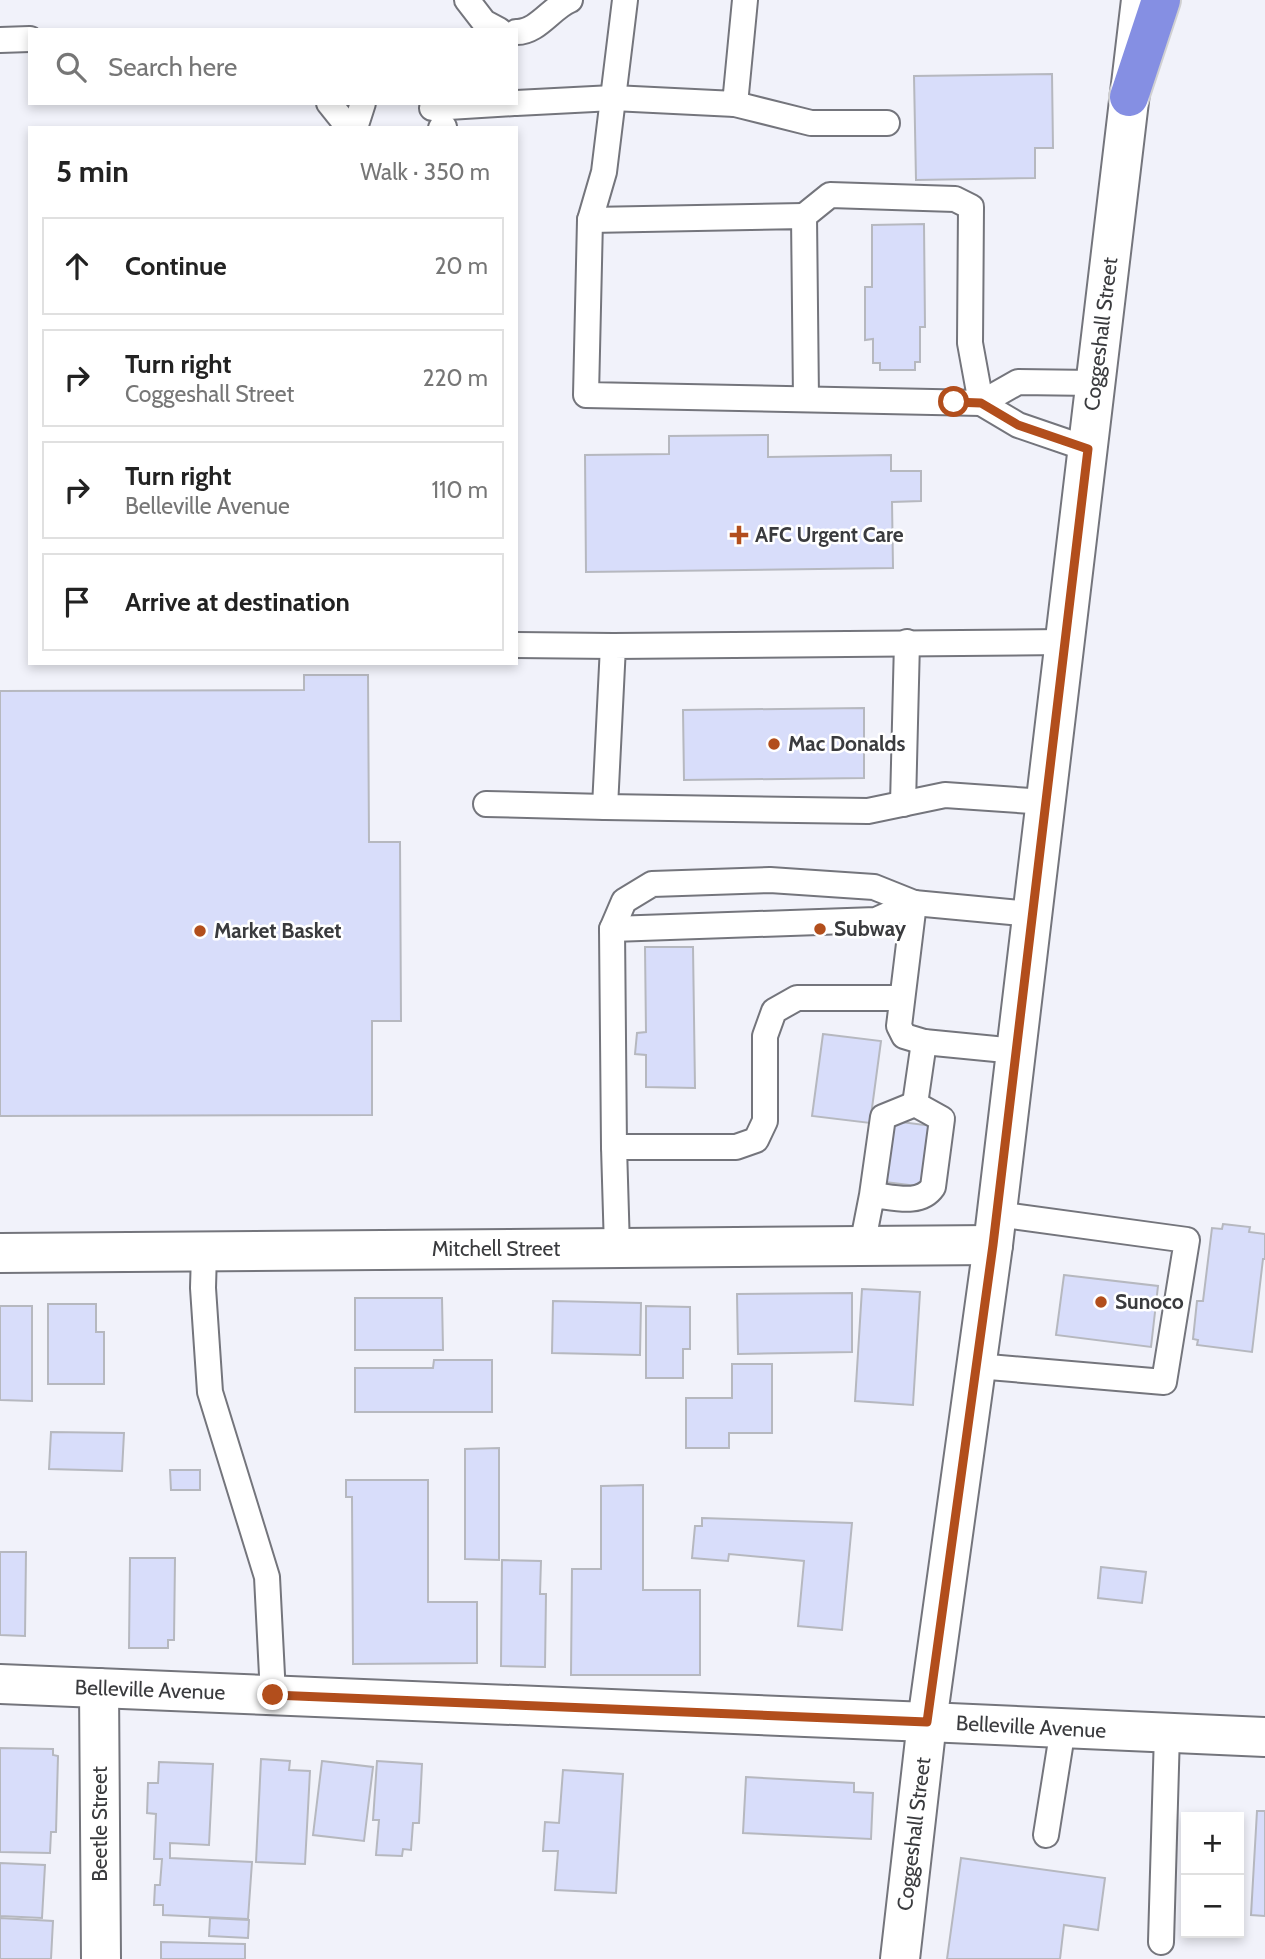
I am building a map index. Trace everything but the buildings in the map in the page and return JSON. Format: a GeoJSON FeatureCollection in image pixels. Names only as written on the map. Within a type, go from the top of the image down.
{"type":"FeatureCollection","features":[{"type":"Feature","properties":{"kind":"highway"},"geometry":{"type":"LineString","coordinates":[[1129,97],[1161,0]]}},
{"type":"Feature","properties":{"kind":"main road","name":"Coggeshall Street"},"geometry":{"type":"LineString","coordinates":[[900,1959],[927,1722],[995,1230],[1140,0]]}},
{"type":"Feature","properties":{"kind":"main road","name":"Mitchell Street"},"geometry":{"type":"LineString","coordinates":[[0,1254],[862,1246],[995,1230]]}},
{"type":"Feature","properties":{"kind":"main road","name":"Belleville Avenue"},"geometry":{"type":"LineString","coordinates":[[0,1685],[1265,1737]]}},
{"type":"Feature","properties":{"kind":"main road","name":"Beetle Street"},"geometry":{"type":"LineString","coordinates":[[99,1688],[101,1959]]}},
{"type":"Feature","properties":{"kind":"lane"},"geometry":{"type":"LineString","coordinates":[[467,0],[484,22],[495,28]]}},
{"type":"Feature","properties":{"kind":"lane"},"geometry":{"type":"LineString","coordinates":[[518,32],[542,20],[560,4],[570,0]]}},
{"type":"Feature","properties":{"kind":"lane"},"geometry":{"type":"LineString","coordinates":[[625,0],[604,172],[590,220],[586,395],[981,403],[1018,425],[1088,449]]}},
{"type":"Feature","properties":{"kind":"lane"},"geometry":{"type":"LineString","coordinates":[[735,104],[745,0]]}},
{"type":"Feature","properties":{"kind":"lane"},"geometry":{"type":"LineString","coordinates":[[0,40],[28,39]]}},
{"type":"Feature","properties":{"kind":"lane"},"geometry":{"type":"LineString","coordinates":[[518,103],[613,97],[735,104],[811,123],[887,123]]}},
{"type":"Feature","properties":{"kind":"lane"},"geometry":{"type":"LineString","coordinates":[[331,105],[347,126]]}},
{"type":"Feature","properties":{"kind":"lane"},"geometry":{"type":"LineString","coordinates":[[356,126],[362,105]]}},
{"type":"Feature","properties":{"kind":"lane"},"geometry":{"type":"LineString","coordinates":[[439,121],[507,105]]}},
{"type":"Feature","properties":{"kind":"lane"},"geometry":{"type":"LineString","coordinates":[[590,220],[804,216],[830,195],[955,199],[971,207],[970,343],[981,403]]}},
{"type":"Feature","properties":{"kind":"lane"},"geometry":{"type":"LineString","coordinates":[[804,216],[806,399]]}},
{"type":"Feature","properties":{"kind":"lane"},"geometry":{"type":"LineString","coordinates":[[981,403],[1018,382],[1096,383]]}},
{"type":"Feature","properties":{"kind":"lane"},"geometry":{"type":"LineString","coordinates":[[903,804],[907,642]]}},
{"type":"Feature","properties":{"kind":"lane"},"geometry":{"type":"LineString","coordinates":[[518,645],[1064,642]]}},
{"type":"Feature","properties":{"kind":"lane"},"geometry":{"type":"LineString","coordinates":[[605,807],[614,646]]}},
{"type":"Feature","properties":{"kind":"lane"},"geometry":{"type":"LineString","coordinates":[[486,804],[868,811],[945,795],[1046,802]]}},
{"type":"Feature","properties":{"kind":"lane"},"geometry":{"type":"LineString","coordinates":[[617,1248],[612,929],[624,901],[652,884],[770,880],[874,887],[914,903],[1032,914]]}},
{"type":"Feature","properties":{"kind":"lane"},"geometry":{"type":"LineString","coordinates":[[612,929],[876,920],[914,903]]}},
{"type":"Feature","properties":{"kind":"lane"},"geometry":{"type":"LineString","coordinates":[[914,903],[899,1027],[904,1036],[924,1042],[1016,1051]]}},
{"type":"Feature","properties":{"kind":"lane"},"geometry":{"type":"LineString","coordinates":[[614,1147],[736,1147],[756,1140],[765,1121],[765,1036],[774,1012],[797,998],[902,998]]}},
{"type":"Feature","properties":{"kind":"lane"},"geometry":{"type":"LineString","coordinates":[[915,1104],[924,1042]]}},
{"type":"Feature","properties":{"kind":"lane"},"geometry":{"type":"LineString","coordinates":[[872,1195],[919,1199],[928,1195],[933,1187],[942,1119],[915,1104]]}},
{"type":"Feature","properties":{"kind":"lane"},"geometry":{"type":"LineString","coordinates":[[862,1246],[883,1117],[915,1104]]}},
{"type":"Feature","properties":{"kind":"lane"},"geometry":{"type":"LineString","coordinates":[[977,1366],[1164,1382],[1187,1240],[995,1230]]}},
{"type":"Feature","properties":{"kind":"lane"},"geometry":{"type":"LineString","coordinates":[[204,1252],[203,1288],[210,1392],[267,1577],[273,1695]]}},
{"type":"Feature","properties":{"kind":"lane"},"geometry":{"type":"LineString","coordinates":[[1046,1835],[1063,1728]]}},
{"type":"Feature","properties":{"kind":"lane"},"geometry":{"type":"LineString","coordinates":[[1161,1942],[1167,1733]]}},
{"type":"Feature","properties":{"kind":"place","name":"AFC Urgent Care"},"geometry":{"type":"Point","coordinates":[739,535]}},
{"type":"Feature","properties":{"kind":"place","name":"Mac Donalds"},"geometry":{"type":"Point","coordinates":[774,744]}},
{"type":"Feature","properties":{"kind":"place","name":"Subway"},"geometry":{"type":"Point","coordinates":[820,929]}},
{"type":"Feature","properties":{"kind":"place","name":"Market Basket"},"geometry":{"type":"Point","coordinates":[200,931]}},
{"type":"Feature","properties":{"kind":"place","name":"Sunoco"},"geometry":{"type":"Point","coordinates":[1101,1302]}},
{"type":"Feature","properties":{"kind":"route"},"geometry":{"type":"LineString","coordinates":[[273,1695],[927,1722],[993,1245],[1088,449],[1018,425],[981,403],[954,402]]}}]}
